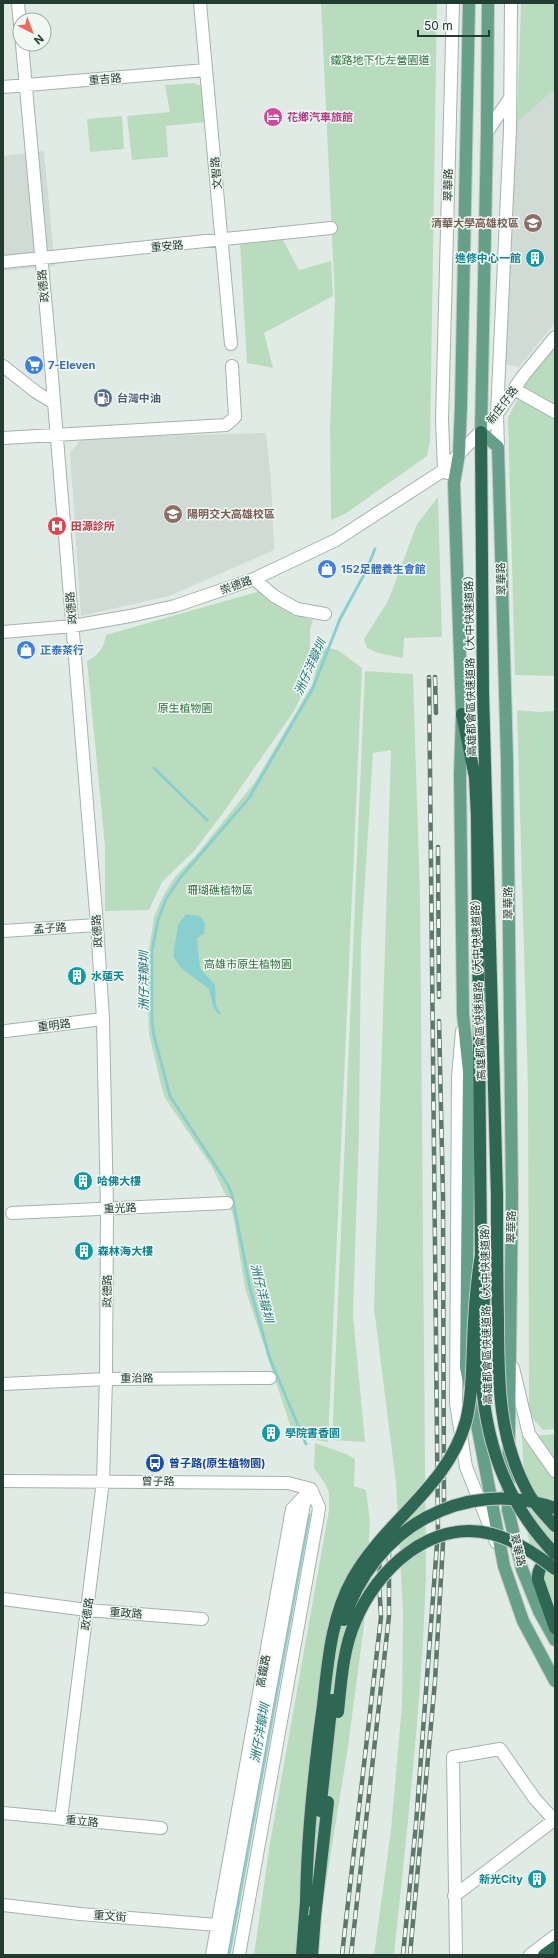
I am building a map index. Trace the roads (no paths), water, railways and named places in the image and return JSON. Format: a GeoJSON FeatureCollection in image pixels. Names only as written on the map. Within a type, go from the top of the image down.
{"type":"FeatureCollection","features":[{"type":"Feature","properties":{"kind":"highway","name":"高雄都會區快速道路（大中快速道路）"},"geometry":{"type":"LineString","coordinates":[[481,432],[483,693],[497,1195],[498,1381],[502,1417],[508,1447],[518,1472],[531,1497],[555,1526]]}},
{"type":"Feature","properties":{"kind":"highway","name":"高雄都會區快速道路（大中快速道路）"},"geometry":{"type":"LineString","coordinates":[[462,714],[475,777],[477,816],[481,1255],[484,1288],[482,1384],[491,1442],[506,1485],[523,1516],[555,1555]]}},
{"type":"Feature","properties":{"kind":"highway"},"geometry":{"type":"LineString","coordinates":[[302,1955],[307,1869],[318,1738],[332,1630],[341,1601],[367,1556],[382,1537],[430,1487],[453,1455],[466,1421],[471,1386],[476,1286],[481,1255]]}},
{"type":"Feature","properties":{"kind":"highway"},"geometry":{"type":"LineString","coordinates":[[306,1902],[315,1867],[327,1739],[340,1631],[358,1585],[386,1546],[404,1530],[434,1513],[454,1506],[497,1499],[520,1499],[555,1508]]}},
{"type":"Feature","properties":{"kind":"highway"},"geometry":{"type":"LineString","coordinates":[[312,1955],[340,1684],[354,1624],[371,1591],[387,1570],[416,1547],[431,1540],[459,1532],[491,1533],[508,1539],[531,1552],[555,1569]]}},
{"type":"Feature","properties":{"kind":"highway"},"geometry":{"type":"LineString","coordinates":[[555,1555],[546,1562],[537,1573],[538,1580],[555,1628]]}},
{"type":"Feature","properties":{"kind":"main road","name":"翠華路"},"geometry":{"type":"LineString","coordinates":[[469,3],[462,399],[459,454],[454,483],[462,714],[460,775],[463,1014],[469,1072],[466,1367],[504,1566],[523,1621],[555,1681]]}},
{"type":"Feature","properties":{"kind":"main road"},"geometry":{"type":"LineString","coordinates":[[488,3],[481,432],[498,447]]}},
{"type":"Feature","properties":{"kind":"main road","name":"翠華路"},"geometry":{"type":"LineString","coordinates":[[498,447],[507,759],[512,1196],[508,1510],[522,1570],[539,1611],[555,1640]]}},
{"type":"Feature","properties":{"kind":"street","name":"文智路"},"geometry":{"type":"LineString","coordinates":[[200,3],[231,344]]}},
{"type":"Feature","properties":{"kind":"street","name":"翠華路"},"geometry":{"type":"LineString","coordinates":[[444,470],[442,412],[453,3]]}},
{"type":"Feature","properties":{"kind":"street","name":"翠華路"},"geometry":{"type":"LineString","coordinates":[[498,447],[497,414],[511,97],[511,3]]}},
{"type":"Feature","properties":{"kind":"street","name":"政德路"},"geometry":{"type":"LineString","coordinates":[[23,52],[57,435],[97,925],[102,1019],[107,1209],[106,1379],[103,1481],[61,1819]]}},
{"type":"Feature","properties":{"kind":"street","name":"重吉路"},"geometry":{"type":"LineString","coordinates":[[3,88],[206,70]]}},
{"type":"Feature","properties":{"kind":"street"},"geometry":{"type":"LineString","coordinates":[[487,96],[501,114],[510,130]]}},
{"type":"Feature","properties":{"kind":"street"},"geometry":{"type":"LineString","coordinates":[[487,132],[501,114],[511,97]]}},
{"type":"Feature","properties":{"kind":"street","name":"重安路"},"geometry":{"type":"LineString","coordinates":[[3,262],[222,241],[331,228]]}},
{"type":"Feature","properties":{"kind":"street","name":"新庄仔路"},"geometry":{"type":"LineString","coordinates":[[444,470],[497,414],[514,389],[555,337]]}},
{"type":"Feature","properties":{"kind":"street"},"geometry":{"type":"LineString","coordinates":[[3,366],[36,392],[54,403]]}},
{"type":"Feature","properties":{"kind":"street"},"geometry":{"type":"LineString","coordinates":[[3,438],[226,425],[234,417],[232,366]]}},
{"type":"Feature","properties":{"kind":"street"},"geometry":{"type":"LineString","coordinates":[[514,389],[555,412]]}},
{"type":"Feature","properties":{"kind":"street"},"geometry":{"type":"LineString","coordinates":[[444,470],[454,483]]}},
{"type":"Feature","properties":{"kind":"street","name":"崇德路"},"geometry":{"type":"LineString","coordinates":[[3,632],[72,626],[130,616],[175,606],[254,579],[336,540],[444,470]]}},
{"type":"Feature","properties":{"kind":"street"},"geometry":{"type":"LineString","coordinates":[[254,579],[274,596],[297,609],[325,614]]}},
{"type":"Feature","properties":{"kind":"street","name":"孟子路"},"geometry":{"type":"LineString","coordinates":[[3,931],[97,925]]}},
{"type":"Feature","properties":{"kind":"street","name":"翠華路"},"geometry":{"type":"LineString","coordinates":[[463,1014],[458,1078],[456,1403],[466,1467],[489,1522],[504,1566]]}},
{"type":"Feature","properties":{"kind":"street","name":"重明路"},"geometry":{"type":"LineString","coordinates":[[6,1030],[102,1019]]}},
{"type":"Feature","properties":{"kind":"street","name":"重光路"},"geometry":{"type":"LineString","coordinates":[[12,1213],[227,1203]]}},
{"type":"Feature","properties":{"kind":"street","name":"翠華路"},"geometry":{"type":"LineString","coordinates":[[510,1358],[529,1434],[555,1471]]}},
{"type":"Feature","properties":{"kind":"street","name":"重治路"},"geometry":{"type":"LineString","coordinates":[[3,1384],[106,1379],[270,1378]]}},
{"type":"Feature","properties":{"kind":"street","name":"曾子路"},"geometry":{"type":"LineString","coordinates":[[3,1481],[288,1482],[311,1489]]}},
{"type":"Feature","properties":{"kind":"street"},"geometry":{"type":"LineString","coordinates":[[239,1955],[316,1529],[319,1507],[311,1489]]}},
{"type":"Feature","properties":{"kind":"street","name":"高鐵路"},"geometry":{"type":"LineString","coordinates":[[212,1955],[292,1508],[311,1489]]}},
{"type":"Feature","properties":{"kind":"street","name":"高鐵路"},"geometry":{"type":"LineString","coordinates":[[221,1955],[304,1504],[311,1489]]}},
{"type":"Feature","properties":{"kind":"street","name":"重政路"},"geometry":{"type":"LineString","coordinates":[[3,1599],[87,1610],[202,1619]]}},
{"type":"Feature","properties":{"kind":"street"},"geometry":{"type":"LineString","coordinates":[[454,1896],[554,1820],[535,1799],[500,1749],[453,1757],[454,1896],[456,1955]]}},
{"type":"Feature","properties":{"kind":"street","name":"重立路"},"geometry":{"type":"LineString","coordinates":[[3,1813],[161,1828]]}},
{"type":"Feature","properties":{"kind":"street","name":"重文街"},"geometry":{"type":"LineString","coordinates":[[3,1905],[80,1914],[217,1925]]}},
{"type":"Feature","properties":{"kind":"street"},"geometry":{"type":"LineString","coordinates":[[530,1955],[555,1936]]}},
{"type":"Feature","properties":{"kind":"water"},"geometry":{"type":"Polygon","coordinates":[[[186,914],[200,916],[205,923],[204,934],[197,938],[200,968],[215,985],[216,1005],[221,1014],[218,1014],[213,1007],[209,989],[181,968],[173,956],[178,925],[186,914]]]}},
{"type":"Feature","properties":{"kind":"waterway","name":"洲仔洋瓣圳"},"geometry":{"type":"LineString","coordinates":[[306,1444],[270,1359],[250,1288],[232,1195],[228,1185],[170,1096],[154,1036],[152,1021],[152,951],[158,920],[166,899],[180,878],[249,798],[313,688],[340,619],[366,571],[375,549]]}},
{"type":"Feature","properties":{"kind":"waterway"},"geometry":{"type":"LineString","coordinates":[[154,768],[207,820]]}},
{"type":"Feature","properties":{"kind":"waterway","name":"洲仔洋瓣圳"},"geometry":{"type":"LineString","coordinates":[[229,1955],[309,1515]]}},
{"type":"Feature","properties":{"kind":"railway"},"geometry":{"type":"LineString","coordinates":[[403,1955],[416,1824],[438,1531],[429,677]]}},
{"type":"Feature","properties":{"kind":"railway"},"geometry":{"type":"LineString","coordinates":[[435,677],[436,713]]}},
{"type":"Feature","properties":{"kind":"railway"},"geometry":{"type":"LineString","coordinates":[[438,847],[439,997]]}},
{"type":"Feature","properties":{"kind":"railway"},"geometry":{"type":"LineString","coordinates":[[439,1021],[443,1197],[444,1513]]}},
{"type":"Feature","properties":{"kind":"railway"},"geometry":{"type":"LineString","coordinates":[[410,1955],[435,1681],[443,1543]]}},
{"type":"Feature","properties":{"kind":"railway"},"geometry":{"type":"LineString","coordinates":[[351,1955],[389,1616],[389,1545]]}},
{"type":"Feature","properties":{"kind":"railway"},"geometry":{"type":"LineString","coordinates":[[342,1955],[381,1617],[379,1581],[380,1546]]}},
{"type":"Feature","properties":{"kind":"place","name":"花鄉汽車旅館"},"geometry":{"type":"Point","coordinates":[273,117]}},
{"type":"Feature","properties":{"kind":"place","name":"清華大學高雄校區"},"geometry":{"type":"Point","coordinates":[533,223]}},
{"type":"Feature","properties":{"kind":"place","name":"進修中心一館"},"geometry":{"type":"Point","coordinates":[535,258]}},
{"type":"Feature","properties":{"kind":"place","name":"7-Eleven"},"geometry":{"type":"Point","coordinates":[34,365]}},
{"type":"Feature","properties":{"kind":"place","name":"台灣中油"},"geometry":{"type":"Point","coordinates":[103,398]}},
{"type":"Feature","properties":{"kind":"place","name":"陽明交大高雄校區"},"geometry":{"type":"Point","coordinates":[173,514]}},
{"type":"Feature","properties":{"kind":"place","name":"田源診所"},"geometry":{"type":"Point","coordinates":[57,526]}},
{"type":"Feature","properties":{"kind":"place","name":"152足體養生會館"},"geometry":{"type":"Point","coordinates":[327,569]}},
{"type":"Feature","properties":{"kind":"place","name":"正泰茶行"},"geometry":{"type":"Point","coordinates":[26,650]}},
{"type":"Feature","properties":{"kind":"place","name":"水蓮天"},"geometry":{"type":"Point","coordinates":[77,976]}},
{"type":"Feature","properties":{"kind":"place","name":"哈佛大樓"},"geometry":{"type":"Point","coordinates":[83,1181]}},
{"type":"Feature","properties":{"kind":"place","name":"森林海大樓"},"geometry":{"type":"Point","coordinates":[84,1251]}},
{"type":"Feature","properties":{"kind":"place","name":"學院書香園"},"geometry":{"type":"Point","coordinates":[271,1433]}},
{"type":"Feature","properties":{"kind":"place","name":"曾子路(原生植物園)"},"geometry":{"type":"Point","coordinates":[155,1463]}},
{"type":"Feature","properties":{"kind":"place","name":"新光City"},"geometry":{"type":"Point","coordinates":[537,1879]}},
{"type":"Feature","properties":{"kind":"park label","name":"鐵路地下化左營園道"},"geometry":{"type":"Point","coordinates":[380,60]}},
{"type":"Feature","properties":{"kind":"park label","name":"原生植物園"},"geometry":{"type":"Point","coordinates":[185,708]}},
{"type":"Feature","properties":{"kind":"park label","name":"珊瑚礁植物區"},"geometry":{"type":"Point","coordinates":[220,890]}},
{"type":"Feature","properties":{"kind":"park label","name":"高雄市原生植物園"},"geometry":{"type":"Point","coordinates":[248,964]}}]}
